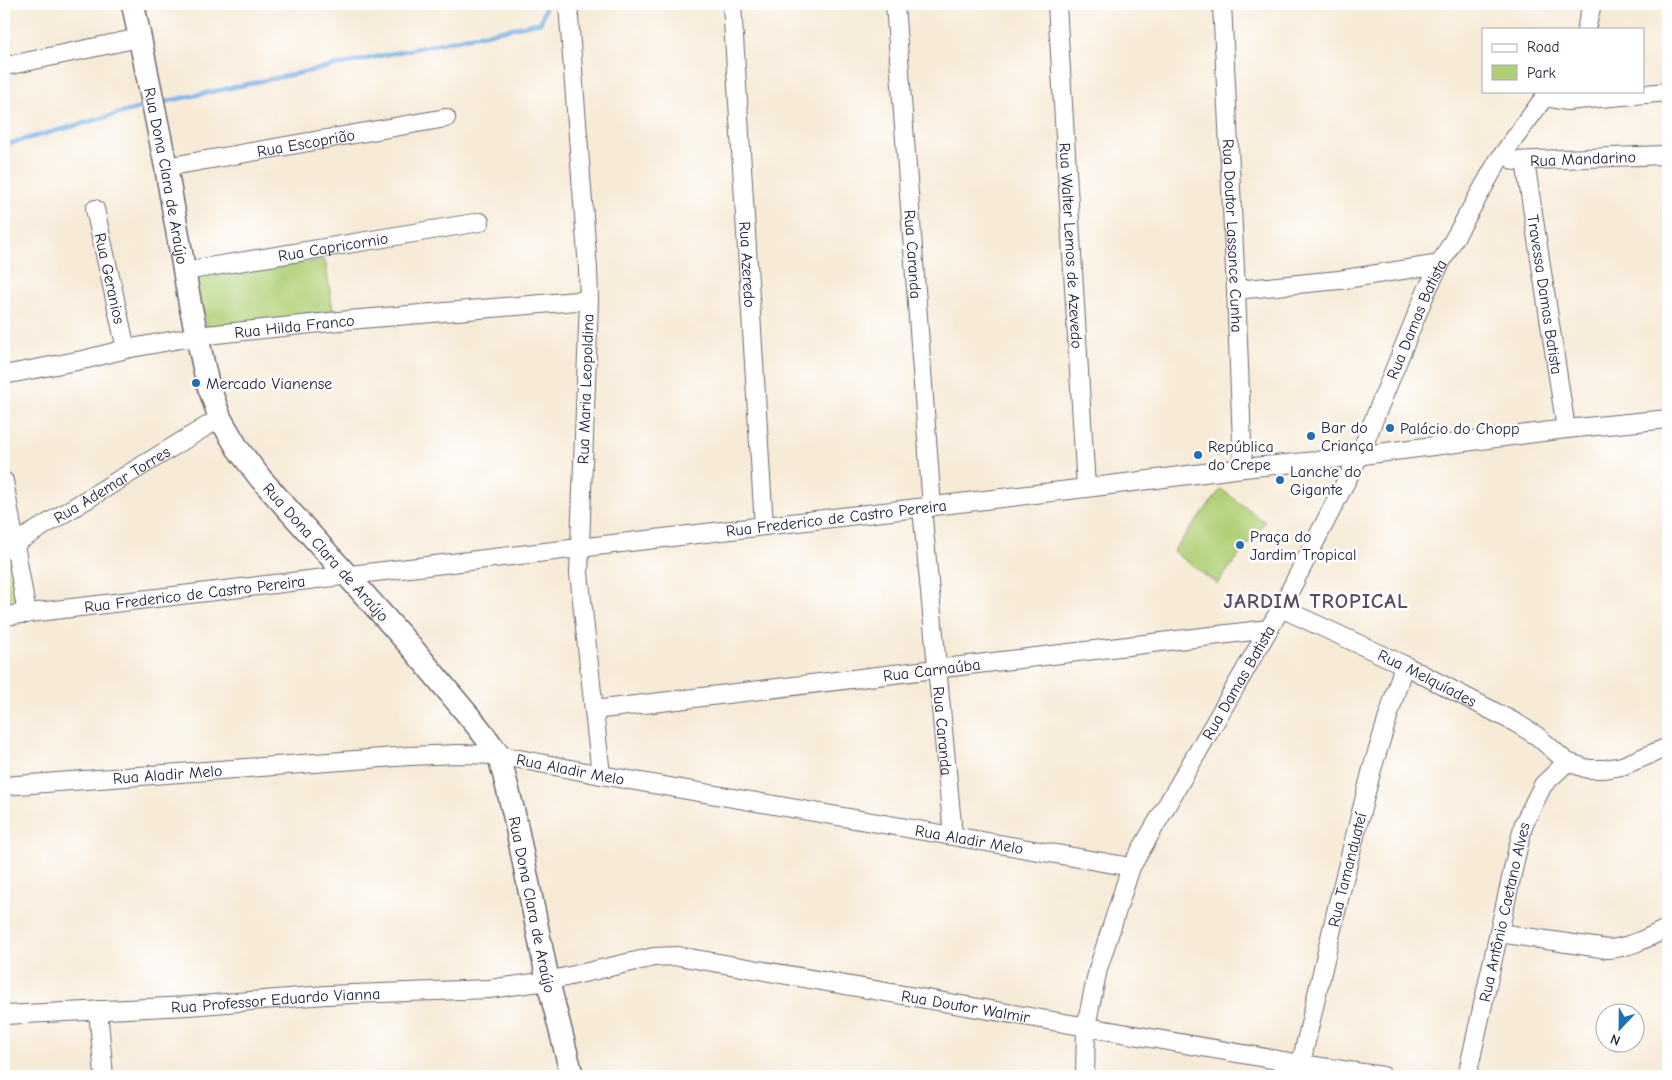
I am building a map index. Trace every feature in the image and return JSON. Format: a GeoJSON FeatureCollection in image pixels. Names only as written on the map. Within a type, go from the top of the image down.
{"type":"FeatureCollection","features":[{"type":"Feature","properties":{"kind":"main road","name":"Rua Dona Clara de Araújo"},"geometry":{"type":"LineString","coordinates":[[133,4],[166,167],[197,336],[207,381],[220,418],[238,450],[261,478],[413,649],[499,755],[514,814],[548,981],[572,1076]]}},
{"type":"Feature","properties":{"kind":"street","name":"Rua Maria Leopoldina"},"geometry":{"type":"LineString","coordinates":[[568,4],[589,300],[579,573],[601,775]]}},
{"type":"Feature","properties":{"kind":"street","name":"Rua Azeredo"},"geometry":{"type":"LineString","coordinates":[[732,4],[764,526]]}},
{"type":"Feature","properties":{"kind":"street","name":"Rua Caranda"},"geometry":{"type":"LineString","coordinates":[[895,4],[937,668],[953,835]]}},
{"type":"Feature","properties":{"kind":"street","name":"Rua Walter Lemos de Azevedo"},"geometry":{"type":"LineString","coordinates":[[1057,4],[1086,488]]}},
{"type":"Feature","properties":{"kind":"street","name":"Rua Doutor Lassance Cunha"},"geometry":{"type":"LineString","coordinates":[[1222,4],[1243,468]]}},
{"type":"Feature","properties":{"kind":"street"},"geometry":{"type":"LineString","coordinates":[[1586,28],[1592,4]]}},
{"type":"Feature","properties":{"kind":"street"},"geometry":{"type":"LineString","coordinates":[[11,65],[139,38]]}},
{"type":"Feature","properties":{"kind":"street"},"geometry":{"type":"LineString","coordinates":[[1547,94],[1566,101],[1668,92]]}},
{"type":"Feature","properties":{"kind":"street","name":"Rua Damas Batista"},"geometry":{"type":"LineString","coordinates":[[1085,1076],[1086,1026],[1098,969],[1131,867],[1281,608],[1359,456],[1426,292],[1440,264],[1498,161],[1547,94]]}},
{"type":"Feature","properties":{"kind":"street","name":"Rua Escoprião"},"geometry":{"type":"LineString","coordinates":[[166,167],[446,118]]}},
{"type":"Feature","properties":{"kind":"street","name":"Rua Mandarino"},"geometry":{"type":"LineString","coordinates":[[1498,161],[1668,156]]}},
{"type":"Feature","properties":{"kind":"street","name":"Travessa Damas Batista"},"geometry":{"type":"LineString","coordinates":[[1525,160],[1566,429]]}},
{"type":"Feature","properties":{"kind":"street","name":"Rua Geranios"},"geometry":{"type":"LineString","coordinates":[[95,209],[126,349]]}},
{"type":"Feature","properties":{"kind":"street","name":"Rua Capricornio"},"geometry":{"type":"LineString","coordinates":[[185,271],[480,222]]}},
{"type":"Feature","properties":{"kind":"street"},"geometry":{"type":"LineString","coordinates":[[1236,290],[1339,280],[1440,264]]}},
{"type":"Feature","properties":{"kind":"street","name":"Rua Hilda Franco"},"geometry":{"type":"LineString","coordinates":[[4,375],[197,336],[349,320],[589,300]]}},
{"type":"Feature","properties":{"kind":"street","name":"Rua Ademar Torres"},"geometry":{"type":"LineString","coordinates":[[9,546],[220,418]]}},
{"type":"Feature","properties":{"kind":"street","name":"Rua Frederico de Castro Pereira"},"geometry":{"type":"LineString","coordinates":[[4,616],[1668,418]]}},
{"type":"Feature","properties":{"kind":"street"},"geometry":{"type":"LineString","coordinates":[[4,482],[9,546],[27,614]]}},
{"type":"Feature","properties":{"kind":"street","name":"Rua Melquíades"},"geometry":{"type":"LineString","coordinates":[[1281,608],[1404,665],[1516,723],[1537,736],[1567,762]]}},
{"type":"Feature","properties":{"kind":"street","name":"Rua Carnaúba"},"geometry":{"type":"LineString","coordinates":[[594,710],[1269,629]]}},
{"type":"Feature","properties":{"kind":"street","name":"Rua Tamanduateí"},"geometry":{"type":"LineString","coordinates":[[1300,1070],[1339,899],[1372,769],[1404,665]]}},
{"type":"Feature","properties":{"kind":"street"},"geometry":{"type":"LineString","coordinates":[[1567,762],[1588,769],[1605,769],[1622,766],[1668,747]]}},
{"type":"Feature","properties":{"kind":"street","name":"Rua Aladir Melo"},"geometry":{"type":"LineString","coordinates":[[4,786],[410,756],[499,755],[601,775],[1131,867]]}},
{"type":"Feature","properties":{"kind":"street","name":"Rua Antônio Caetano Alves"},"geometry":{"type":"LineString","coordinates":[[1467,1076],[1524,823],[1542,785],[1567,762]]}},
{"type":"Feature","properties":{"kind":"street"},"geometry":{"type":"LineString","coordinates":[[1499,932],[1608,949],[1633,944],[1668,928]]}},
{"type":"Feature","properties":{"kind":"street","name":"Rua Doutor Walmir"},"geometry":{"type":"LineString","coordinates":[[548,981],[637,960],[678,956],[1086,1026],[1300,1070],[1383,1076]]}},
{"type":"Feature","properties":{"kind":"street","name":"Rua Professor Eduardo Vianna"},"geometry":{"type":"LineString","coordinates":[[4,1015],[188,1006],[326,995],[489,989],[548,981]]}},
{"type":"Feature","properties":{"kind":"street"},"geometry":{"type":"LineString","coordinates":[[98,1010],[104,1076]]}},
{"type":"Feature","properties":{"kind":"green space"},"geometry":{"type":"Polygon","coordinates":[[[325,260],[334,316],[206,328],[196,277],[325,260]]]}},
{"type":"Feature","properties":{"kind":"green space"},"geometry":{"type":"Polygon","coordinates":[[[1221,489],[1265,522],[1217,584],[1173,551],[1221,489]]]}},
{"type":"Feature","properties":{"kind":"green space"},"geometry":{"type":"Polygon","coordinates":[[[10,553],[18,604],[4,606],[4,556],[10,553]]]}},
{"type":"Feature","properties":{"kind":"waterway"},"geometry":{"type":"LineString","coordinates":[[159,103],[541,22],[546,4]]}},
{"type":"Feature","properties":{"kind":"waterway"},"geometry":{"type":"LineString","coordinates":[[4,145],[147,106]]}},
{"type":"Feature","properties":{"kind":"place","name":"Mercado Vianense"},"geometry":{"type":"Point","coordinates":[196,383]}},
{"type":"Feature","properties":{"kind":"place","name":"Palácio do Chopp"},"geometry":{"type":"Point","coordinates":[1390,428]}},
{"type":"Feature","properties":{"kind":"place","name":"Bar do Criança"},"geometry":{"type":"Point","coordinates":[1311,436]}},
{"type":"Feature","properties":{"kind":"place","name":"República do Crepe"},"geometry":{"type":"Point","coordinates":[1198,455]}},
{"type":"Feature","properties":{"kind":"place","name":"Lanche do Gigante"},"geometry":{"type":"Point","coordinates":[1280,480]}},
{"type":"Feature","properties":{"kind":"place","name":"Praça do Jardim Tropical"},"geometry":{"type":"Point","coordinates":[1240,545]}},
{"type":"Feature","properties":{"kind":"district","name":"JARDIM TROPICAL"},"geometry":{"type":"Point","coordinates":[1316,601]}}]}
